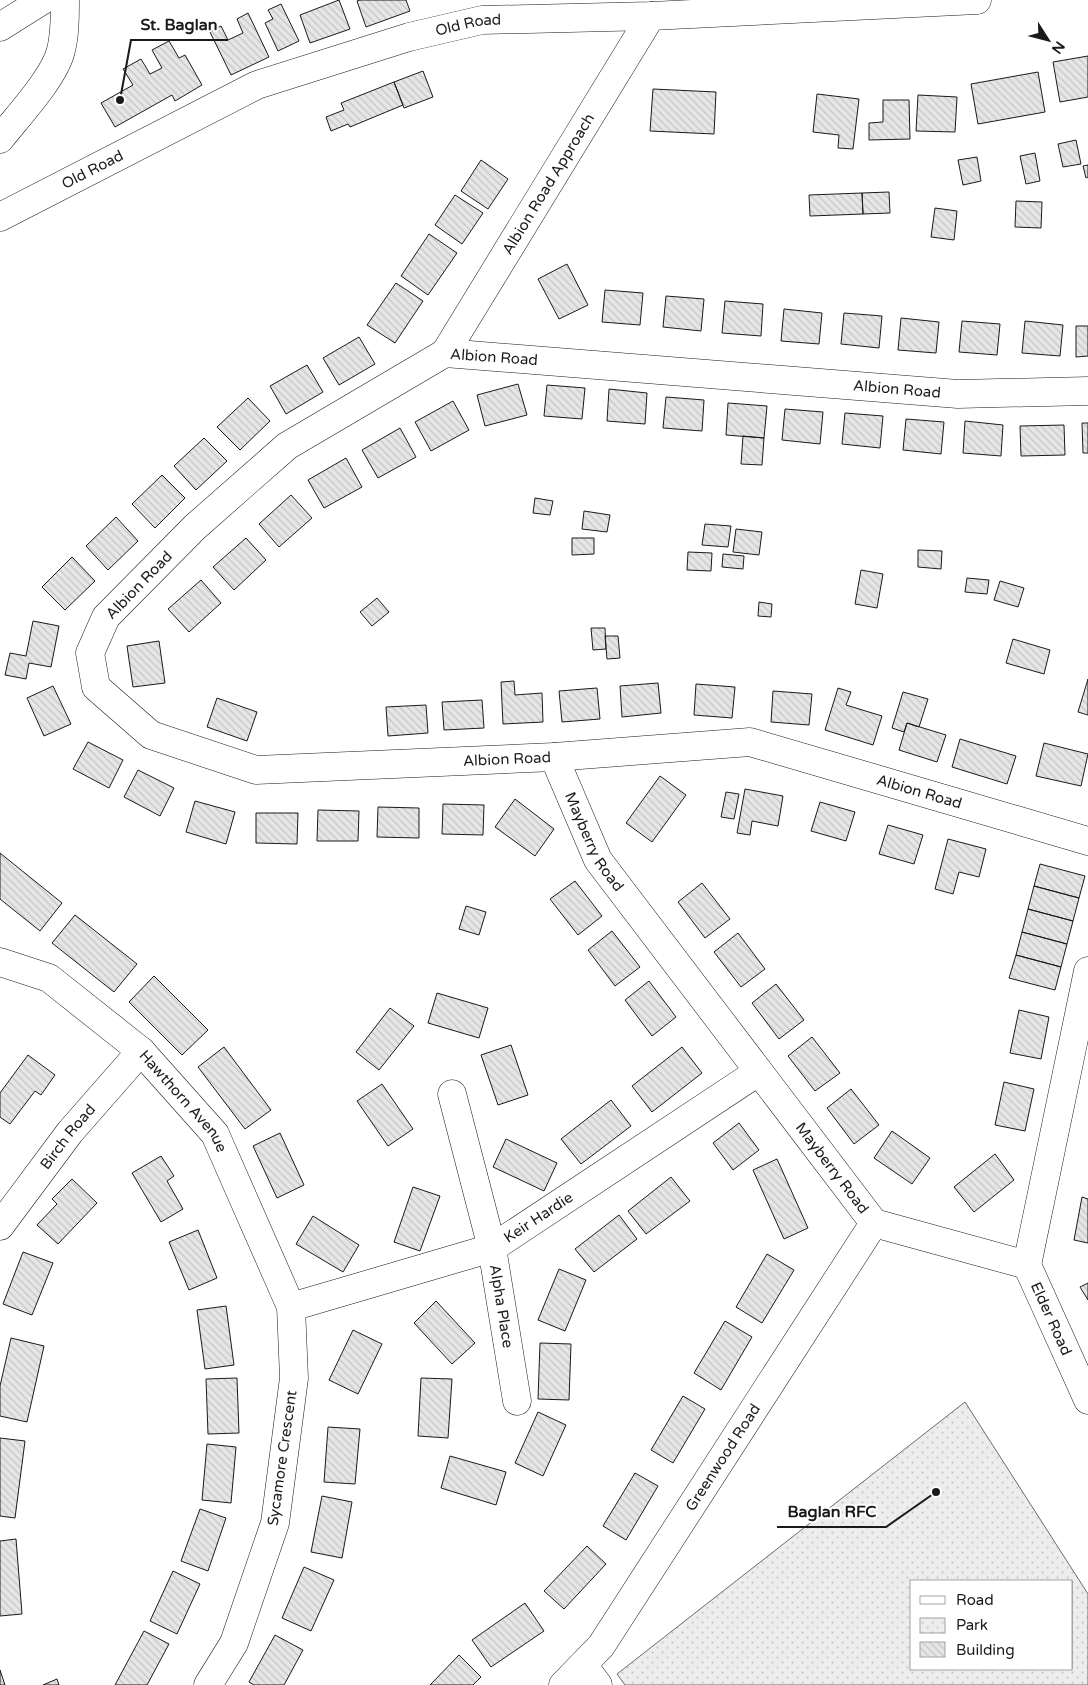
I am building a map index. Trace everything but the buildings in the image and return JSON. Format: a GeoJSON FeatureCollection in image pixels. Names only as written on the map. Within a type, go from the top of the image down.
{"type":"FeatureCollection","features":[{"type":"Feature","properties":{"kind":"street"},"geometry":{"type":"LineString","coordinates":[[0,27],[44,0]]}},
{"type":"Feature","properties":{"kind":"street"},"geometry":{"type":"LineString","coordinates":[[0,140],[46,80],[61,52],[65,20],[65,0]]}},
{"type":"Feature","properties":{"kind":"street","name":"Old Road"},"geometry":{"type":"LineString","coordinates":[[0,217],[257,85],[400,40],[482,20],[650,16],[977,0]]}},
{"type":"Feature","properties":{"kind":"street","name":"Albion Road Approach"},"geometry":{"type":"LineString","coordinates":[[445,352],[650,16]]}},
{"type":"Feature","properties":{"kind":"street","name":"Albion Road"},"geometry":{"type":"LineString","coordinates":[[1088,391],[958,394],[445,352],[288,446],[195,527],[106,617],[90,653],[96,687],[151,735],[256,770],[554,756],[750,742],[1088,841]]}},
{"type":"Feature","properties":{"kind":"street","name":"Mayberry Road"},"geometry":{"type":"LineString","coordinates":[[554,756],[598,860],[874,1223],[1027,1265]]}},
{"type":"Feature","properties":{"kind":"street","name":"Hawthorn Avenue"},"geometry":{"type":"LineString","coordinates":[[0,962],[49,978],[141,1051],[215,1134],[291,1307]]}},
{"type":"Feature","properties":{"kind":"street"},"geometry":{"type":"LineString","coordinates":[[1027,1265],[1088,971]]}},
{"type":"Feature","properties":{"kind":"street","name":"Birch Road"},"geometry":{"type":"LineString","coordinates":[[0,1226],[70,1132],[141,1051]]}},
{"type":"Feature","properties":{"kind":"street","name":"Keir Hardie"},"geometry":{"type":"LineString","coordinates":[[291,1307],[492,1248],[758,1072]]}},
{"type":"Feature","properties":{"kind":"street","name":"Alpha Place"},"geometry":{"type":"LineString","coordinates":[[452,1094],[492,1248],[517,1401]]}},
{"type":"Feature","properties":{"kind":"street","name":"Greenwood Road"},"geometry":{"type":"LineString","coordinates":[[563,1685],[590,1675],[601,1646],[874,1223]]}},
{"type":"Feature","properties":{"kind":"street","name":"Elder Road"},"geometry":{"type":"LineString","coordinates":[[1027,1265],[1088,1400]]}},
{"type":"Feature","properties":{"kind":"street","name":"Sycamore Crescent"},"geometry":{"type":"LineString","coordinates":[[208,1685],[234,1644],[275,1524],[294,1378],[291,1307]]}},
{"type":"Feature","properties":{"kind":"green space"},"geometry":{"type":"Polygon","coordinates":[[[965,1402],[1088,1594],[1088,1685],[625,1685],[617,1674],[965,1402]]]}},
{"type":"Feature","properties":{"kind":"place","name":"St. Baglan"},"geometry":{"type":"Point","coordinates":[120,100]}},
{"type":"Feature","properties":{"kind":"place","name":"Baglan RFC"},"geometry":{"type":"Point","coordinates":[936,1492]}}]}
